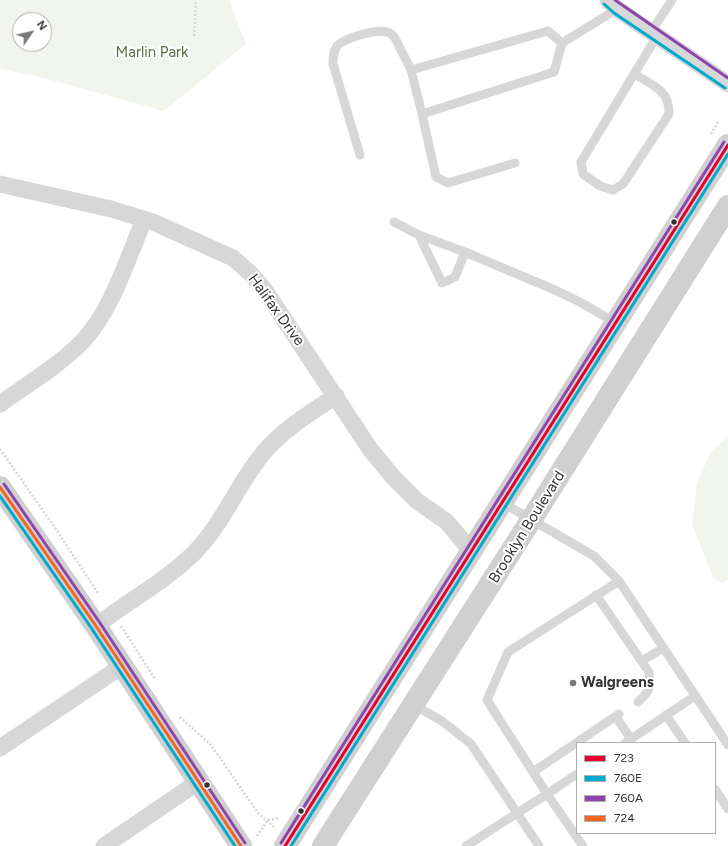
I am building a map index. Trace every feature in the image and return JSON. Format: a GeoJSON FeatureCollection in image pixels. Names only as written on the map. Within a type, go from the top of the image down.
{"type":"FeatureCollection","features":[{"type":"Feature","properties":{"kind":"main road"},"geometry":{"type":"LineString","coordinates":[[286,846],[728,145]]}},
{"type":"Feature","properties":{"kind":"main road","name":"Brooklyn Boulevard"},"geometry":{"type":"LineString","coordinates":[[324,846],[728,206]]}},
{"type":"Feature","properties":{"kind":"main road"},"geometry":{"type":"LineString","coordinates":[[0,487],[104,620],[122,666],[198,782],[248,843]]}},
{"type":"Feature","properties":{"kind":"street"},"geometry":{"type":"LineString","coordinates":[[612,5],[728,84]]}},
{"type":"Feature","properties":{"kind":"street","name":"Halifax Drive"},"geometry":{"type":"LineString","coordinates":[[0,184],[111,209],[144,220],[215,249],[233,258],[250,272],[264,289],[370,449],[392,477],[417,501],[447,522],[472,552]]}},
{"type":"Feature","properties":{"kind":"street"},"geometry":{"type":"LineString","coordinates":[[0,404],[62,360],[83,341],[100,319],[110,300],[144,220]]}},
{"type":"Feature","properties":{"kind":"street"},"geometry":{"type":"LineString","coordinates":[[104,620],[173,570],[195,552],[214,531],[257,461],[269,446],[298,421],[336,396]]}},
{"type":"Feature","properties":{"kind":"street"},"geometry":{"type":"LineString","coordinates":[[0,748],[122,666]]}},
{"type":"Feature","properties":{"kind":"street"},"geometry":{"type":"LineString","coordinates":[[104,846],[198,782]]}},
{"type":"Feature","properties":{"kind":"lane"},"geometry":{"type":"LineString","coordinates":[[634,74],[665,94],[670,104],[669,114],[623,184],[613,190],[600,186],[583,174],[581,162],[634,74],[672,0]]}},
{"type":"Feature","properties":{"kind":"lane"},"geometry":{"type":"LineString","coordinates":[[422,114],[554,72],[562,43],[612,5]]}},
{"type":"Feature","properties":{"kind":"lane"},"geometry":{"type":"LineString","coordinates":[[360,155],[333,64],[333,54],[336,47],[342,42],[364,34],[379,31],[387,32],[394,36],[410,70],[422,114],[436,177],[448,183],[515,163]]}},
{"type":"Feature","properties":{"kind":"lane"},"geometry":{"type":"LineString","coordinates":[[410,70],[548,31],[562,43]]}},
{"type":"Feature","properties":{"kind":"lane"},"geometry":{"type":"LineString","coordinates":[[394,222],[419,235],[465,252],[580,302],[616,323]]}},
{"type":"Feature","properties":{"kind":"lane"},"geometry":{"type":"LineString","coordinates":[[419,235],[442,283],[455,277],[465,252]]}},
{"type":"Feature","properties":{"kind":"lane"},"geometry":{"type":"LineString","coordinates":[[503,503],[594,556],[619,580],[728,746]]}},
{"type":"Feature","properties":{"kind":"lane"},"geometry":{"type":"LineString","coordinates":[[583,846],[547,794],[487,700],[508,652],[619,580]]}},
{"type":"Feature","properties":{"kind":"lane"},"geometry":{"type":"LineString","coordinates":[[596,595],[649,672],[651,685],[649,692],[638,702]]}},
{"type":"Feature","properties":{"kind":"lane"},"geometry":{"type":"LineString","coordinates":[[642,661],[663,648]]}},
{"type":"Feature","properties":{"kind":"lane"},"geometry":{"type":"LineString","coordinates":[[579,742],[618,716],[628,741],[695,696]]}},
{"type":"Feature","properties":{"kind":"lane"},"geometry":{"type":"LineString","coordinates":[[414,705],[442,721],[472,744],[539,846]]}},
{"type":"Feature","properties":{"kind":"lane"},"geometry":{"type":"LineString","coordinates":[[666,715],[684,742]]}},
{"type":"Feature","properties":{"kind":"lane"},"geometry":{"type":"LineString","coordinates":[[533,772],[576,744]]}},
{"type":"Feature","properties":{"kind":"lane"},"geometry":{"type":"LineString","coordinates":[[466,846],[576,775]]}},
{"type":"Feature","properties":{"kind":"lane"},"geometry":{"type":"LineString","coordinates":[[716,791],[728,809]]}},
{"type":"Feature","properties":{"kind":"path"},"geometry":{"type":"LineString","coordinates":[[194,36],[196,0]]}},
{"type":"Feature","properties":{"kind":"path"},"geometry":{"type":"LineString","coordinates":[[0,449],[54,525],[104,620],[156,680]]}},
{"type":"Feature","properties":{"kind":"path"},"geometry":{"type":"LineString","coordinates":[[177,712],[181,718],[211,745],[258,812],[268,820],[248,843]]}},
{"type":"Feature","properties":{"kind":"green space","name":"Marlin Park"},"geometry":{"type":"Polygon","coordinates":[[[0,0],[229,0],[246,44],[164,111],[36,76],[0,69],[0,0]]]}},
{"type":"Feature","properties":{"kind":"green space"},"geometry":{"type":"Polygon","coordinates":[[[728,437],[728,580],[723,583],[713,578],[692,524],[697,483],[711,451],[728,437]]]}},
{"type":"Feature","properties":{"kind":"transit line","name":"760A"},"geometry":{"type":"LineString","coordinates":[[615,0],[728,78]]}},
{"type":"Feature","properties":{"kind":"transit line","name":"760E"},"geometry":{"type":"LineString","coordinates":[[604,4],[614,13],[725,88]]}},
{"type":"Feature","properties":{"kind":"transit line","name":"760A"},"geometry":{"type":"LineString","coordinates":[[281,843],[724,142]]}},
{"type":"Feature","properties":{"kind":"transit line","name":"723"},"geometry":{"type":"LineString","coordinates":[[285,846],[728,145]]}},
{"type":"Feature","properties":{"kind":"transit line","name":"760E"},"geometry":{"type":"LineString","coordinates":[[291,846],[728,154]]}},
{"type":"Feature","properties":{"kind":"transit line","name":"760A"},"geometry":{"type":"LineString","coordinates":[[4,484],[100,623],[245,843]]}},
{"type":"Feature","properties":{"kind":"transit line","name":"724"},"geometry":{"type":"LineString","coordinates":[[0,487],[96,626],[241,846]]}},
{"type":"Feature","properties":{"kind":"transit line","name":"760E"},"geometry":{"type":"LineString","coordinates":[[0,496],[92,629],[235,846]]}},
{"type":"Feature","properties":{"kind":"place","name":"Walgreens"},"geometry":{"type":"Point","coordinates":[573,683]}}]}
